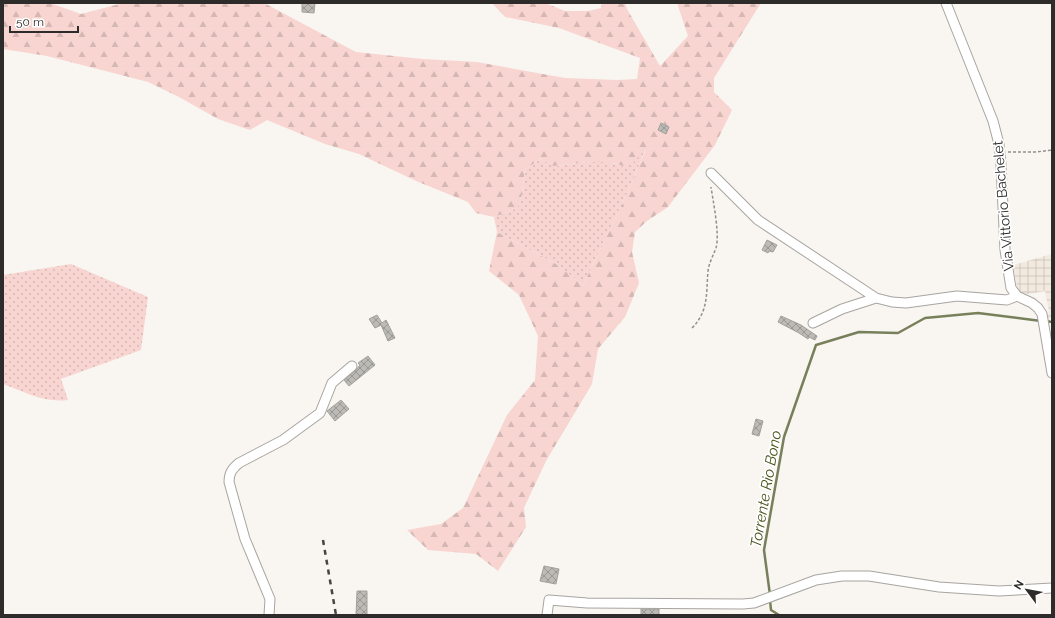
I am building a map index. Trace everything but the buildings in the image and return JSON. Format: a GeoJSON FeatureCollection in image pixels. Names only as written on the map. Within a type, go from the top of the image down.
{"type":"FeatureCollection","features":[{"type":"Feature","properties":{"kind":"street","name":"Via Vittorio Bachelet"},"geometry":{"type":"LineString","coordinates":[[946,3],[993,121],[1000,152],[1005,250],[1011,288],[1017,296]]}},
{"type":"Feature","properties":{"kind":"street"},"geometry":{"type":"LineString","coordinates":[[711,173],[764,224],[876,298],[892,302],[906,303],[957,296],[1007,300],[1017,296],[1032,303],[1042,314],[1052,373]]}},
{"type":"Feature","properties":{"kind":"street"},"geometry":{"type":"LineString","coordinates":[[813,323],[842,309],[876,298]]}},
{"type":"Feature","properties":{"kind":"street"},"geometry":{"type":"LineString","coordinates":[[269,615],[270,599],[244,539],[229,482],[229,476],[232,468],[283,440],[320,413],[332,383],[352,366]]}},
{"type":"Feature","properties":{"kind":"street"},"geometry":{"type":"LineString","coordinates":[[547,615],[549,600],[587,603],[754,603],[816,580],[842,576],[868,576],[938,587],[999,591],[1052,588]]}},
{"type":"Feature","properties":{"kind":"path"},"geometry":{"type":"LineString","coordinates":[[1000,152],[1036,152],[1052,150]]}},
{"type":"Feature","properties":{"kind":"path"},"geometry":{"type":"LineString","coordinates":[[692,328],[700,321],[704,312],[707,294],[708,271],[716,247],[717,238],[709,179],[711,173]]}},
{"type":"Feature","properties":{"kind":"shaded area"},"geometry":{"type":"Polygon","coordinates":[[[1052,254],[1052,318],[1047,319],[1049,311],[1045,291],[1023,295],[1017,288],[1013,265],[1052,254]]]}},
{"type":"Feature","properties":{"kind":"green space"},"geometry":{"type":"Polygon","coordinates":[[[3,3],[50,3],[81,14],[123,3],[264,3],[356,52],[423,59],[477,62],[565,78],[617,80],[637,79],[640,58],[559,28],[505,17],[492,3],[545,3],[565,11],[588,11],[601,8],[602,3],[625,3],[660,66],[688,36],[677,3],[761,3],[714,78],[714,92],[732,110],[715,145],[668,207],[647,221],[635,232],[632,252],[639,283],[625,317],[598,349],[592,384],[546,461],[524,508],[526,527],[498,571],[476,554],[428,550],[407,530],[441,524],[463,508],[507,415],[535,380],[538,336],[519,295],[489,271],[497,232],[556,264],[583,285],[631,185],[646,149],[631,165],[624,166],[608,162],[589,162],[553,166],[541,159],[525,169],[521,200],[517,208],[494,217],[476,213],[468,202],[416,181],[359,154],[325,144],[267,120],[250,130],[218,119],[179,97],[148,82],[47,56],[3,49],[3,3]]]}},
{"type":"Feature","properties":{"kind":"green space"},"geometry":{"type":"Polygon","coordinates":[[[646,148],[631,185],[583,285],[556,264],[497,232],[494,217],[517,208],[521,200],[525,169],[541,159],[554,166],[589,162],[608,162],[624,166],[646,148]]]}},
{"type":"Feature","properties":{"kind":"green space"},"geometry":{"type":"Polygon","coordinates":[[[71,264],[148,297],[141,350],[61,379],[68,400],[51,400],[3,384],[3,275],[71,264]]]}},
{"type":"Feature","properties":{"kind":"waterway","name":"Torrente Rio Bono"},"geometry":{"type":"LineString","coordinates":[[770,595],[764,550],[784,437],[816,345],[859,332],[898,333],[925,318],[978,313],[1041,321]]}},
{"type":"Feature","properties":{"kind":"waterway","name":"Torrente Rio Bono"},"geometry":{"type":"LineString","coordinates":[[1046,321],[1052,322]]}},
{"type":"Feature","properties":{"kind":"waterway","name":"Torrente Rio Bono"},"geometry":{"type":"LineString","coordinates":[[770,600],[771,610],[779,615]]}},
{"type":"Feature","properties":{"kind":"railway"},"geometry":{"type":"LineString","coordinates":[[323,540],[336,615]]}}]}
